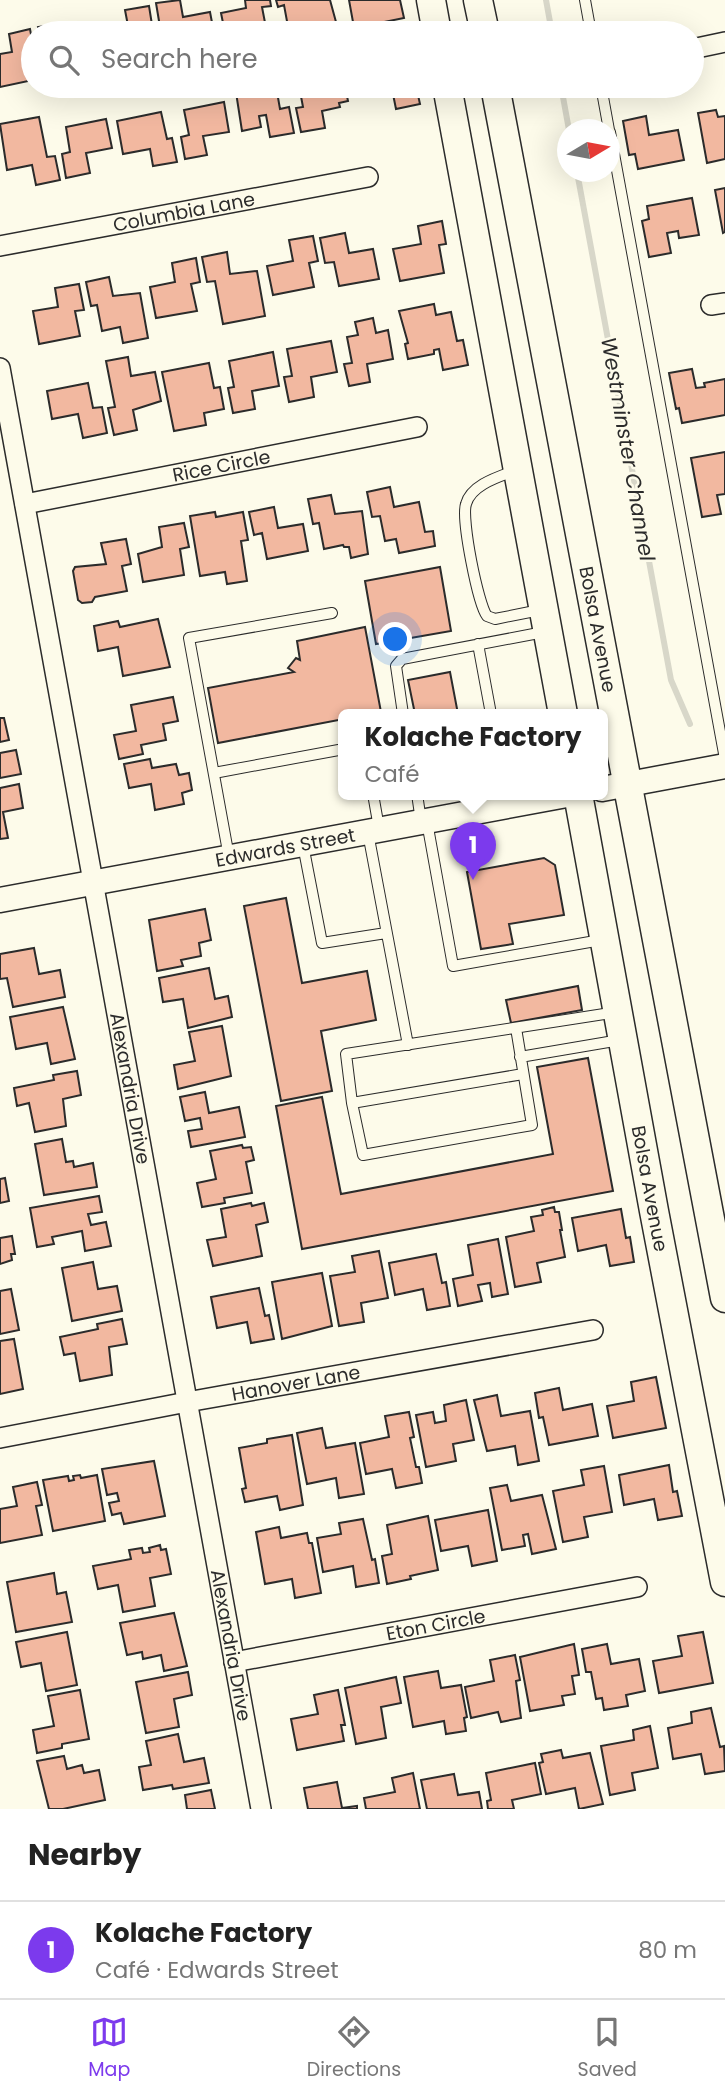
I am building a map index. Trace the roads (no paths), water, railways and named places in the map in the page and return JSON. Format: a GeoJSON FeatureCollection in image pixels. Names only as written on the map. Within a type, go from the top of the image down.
{"type":"FeatureCollection","features":[{"type":"Feature","properties":{"kind":"main road"},"geometry":{"type":"LineString","coordinates":[[431,0],[435,21]]}},
{"type":"Feature","properties":{"kind":"main road"},"geometry":{"type":"LineString","coordinates":[[478,0],[482,21]]}},
{"type":"Feature","properties":{"kind":"main road"},"geometry":{"type":"LineString","coordinates":[[449,98],[562,709]]}},
{"type":"Feature","properties":{"kind":"main road","name":"Bolsa Avenue"},"geometry":{"type":"LineString","coordinates":[[497,98],[602,709]]}},
{"type":"Feature","properties":{"kind":"main road","name":"Bolsa Avenue"},"geometry":{"type":"LineString","coordinates":[[608,746],[725,1298]]}},
{"type":"Feature","properties":{"kind":"main road","name":"Bolsa Avenue"},"geometry":{"type":"LineString","coordinates":[[579,800],[617,1012],[717,1490],[725,1582]]}},
{"type":"Feature","properties":{"kind":"street"},"geometry":{"type":"LineString","coordinates":[[704,47],[725,43]]}},
{"type":"Feature","properties":{"kind":"street","name":"Columbia Lane"},"geometry":{"type":"LineString","coordinates":[[0,246],[368,177]]}},
{"type":"Feature","properties":{"kind":"street","name":"Alexandria Drive"},"geometry":{"type":"LineString","coordinates":[[0,368],[261,1809]]}},
{"type":"Feature","properties":{"kind":"street","name":"Rice Circle"},"geometry":{"type":"LineString","coordinates":[[25,504],[417,427]]}},
{"type":"Feature","properties":{"kind":"street"},"geometry":{"type":"LineString","coordinates":[[615,787],[725,766]]}},
{"type":"Feature","properties":{"kind":"street","name":"Edwards Street"},"geometry":{"type":"LineString","coordinates":[[0,900],[424,822],[507,800]]}},
{"type":"Feature","properties":{"kind":"street","name":"Hanover Lane"},"geometry":{"type":"LineString","coordinates":[[0,1438],[187,1402],[593,1331]]}},
{"type":"Feature","properties":{"kind":"street","name":"Eton Circle"},"geometry":{"type":"LineString","coordinates":[[234,1662],[637,1587]]}},
{"type":"Feature","properties":{"kind":"lane"},"geometry":{"type":"LineString","coordinates":[[585,0],[589,21]]}},
{"type":"Feature","properties":{"kind":"lane"},"geometry":{"type":"LineString","coordinates":[[603,98],[607,119]]}},
{"type":"Feature","properties":{"kind":"lane"},"geometry":{"type":"LineString","coordinates":[[618,182],[725,759]]}},
{"type":"Feature","properties":{"kind":"lane"},"geometry":{"type":"LineString","coordinates":[[518,469],[492,478],[479,488],[466,502],[465,522],[481,604],[487,616],[495,619],[546,620]]}},
{"type":"Feature","properties":{"kind":"lane"},"geometry":{"type":"LineString","coordinates":[[229,858],[190,638],[332,613]]}},
{"type":"Feature","properties":{"kind":"lane"},"geometry":{"type":"LineString","coordinates":[[402,709],[397,679],[398,662],[402,659],[478,644],[546,620]]}},
{"type":"Feature","properties":{"kind":"lane"},"geometry":{"type":"LineString","coordinates":[[478,644],[490,709]]}},
{"type":"Feature","properties":{"kind":"lane"},"geometry":{"type":"LineString","coordinates":[[214,773],[338,750]]}},
{"type":"Feature","properties":{"kind":"lane"},"geometry":{"type":"LineString","coordinates":[[373,800],[374,831],[386,933],[408,1045]]}},
{"type":"Feature","properties":{"kind":"lane"},"geometry":{"type":"LineString","coordinates":[[418,800],[453,966],[604,940]]}},
{"type":"Feature","properties":{"kind":"lane"},"geometry":{"type":"LineString","coordinates":[[303,845],[322,943],[386,933]]}},
{"type":"Feature","properties":{"kind":"lane"},"geometry":{"type":"LineString","coordinates":[[516,1028],[532,1125],[363,1155],[352,1103],[346,1054],[617,1012]]}},
{"type":"Feature","properties":{"kind":"lane"},"geometry":{"type":"LineString","coordinates":[[520,1057],[623,1040]]}},
{"type":"Feature","properties":{"kind":"lane"},"geometry":{"type":"LineString","coordinates":[[352,1103],[523,1074]]}},
{"type":"Feature","properties":{"kind":"waterway","name":"Westminster Channel"},"geometry":{"type":"LineString","coordinates":[[546,0],[550,21]]}},
{"type":"Feature","properties":{"kind":"waterway","name":"Westminster Channel"},"geometry":{"type":"LineString","coordinates":[[563,98],[567,119]]}},
{"type":"Feature","properties":{"kind":"waterway","name":"Westminster Channel"},"geometry":{"type":"LineString","coordinates":[[579,182],[671,680],[690,724]]}},
{"type":"Feature","properties":{"kind":"place","name":"Kolache Factory"},"geometry":{"type":"Point","coordinates":[473,880]}}]}
